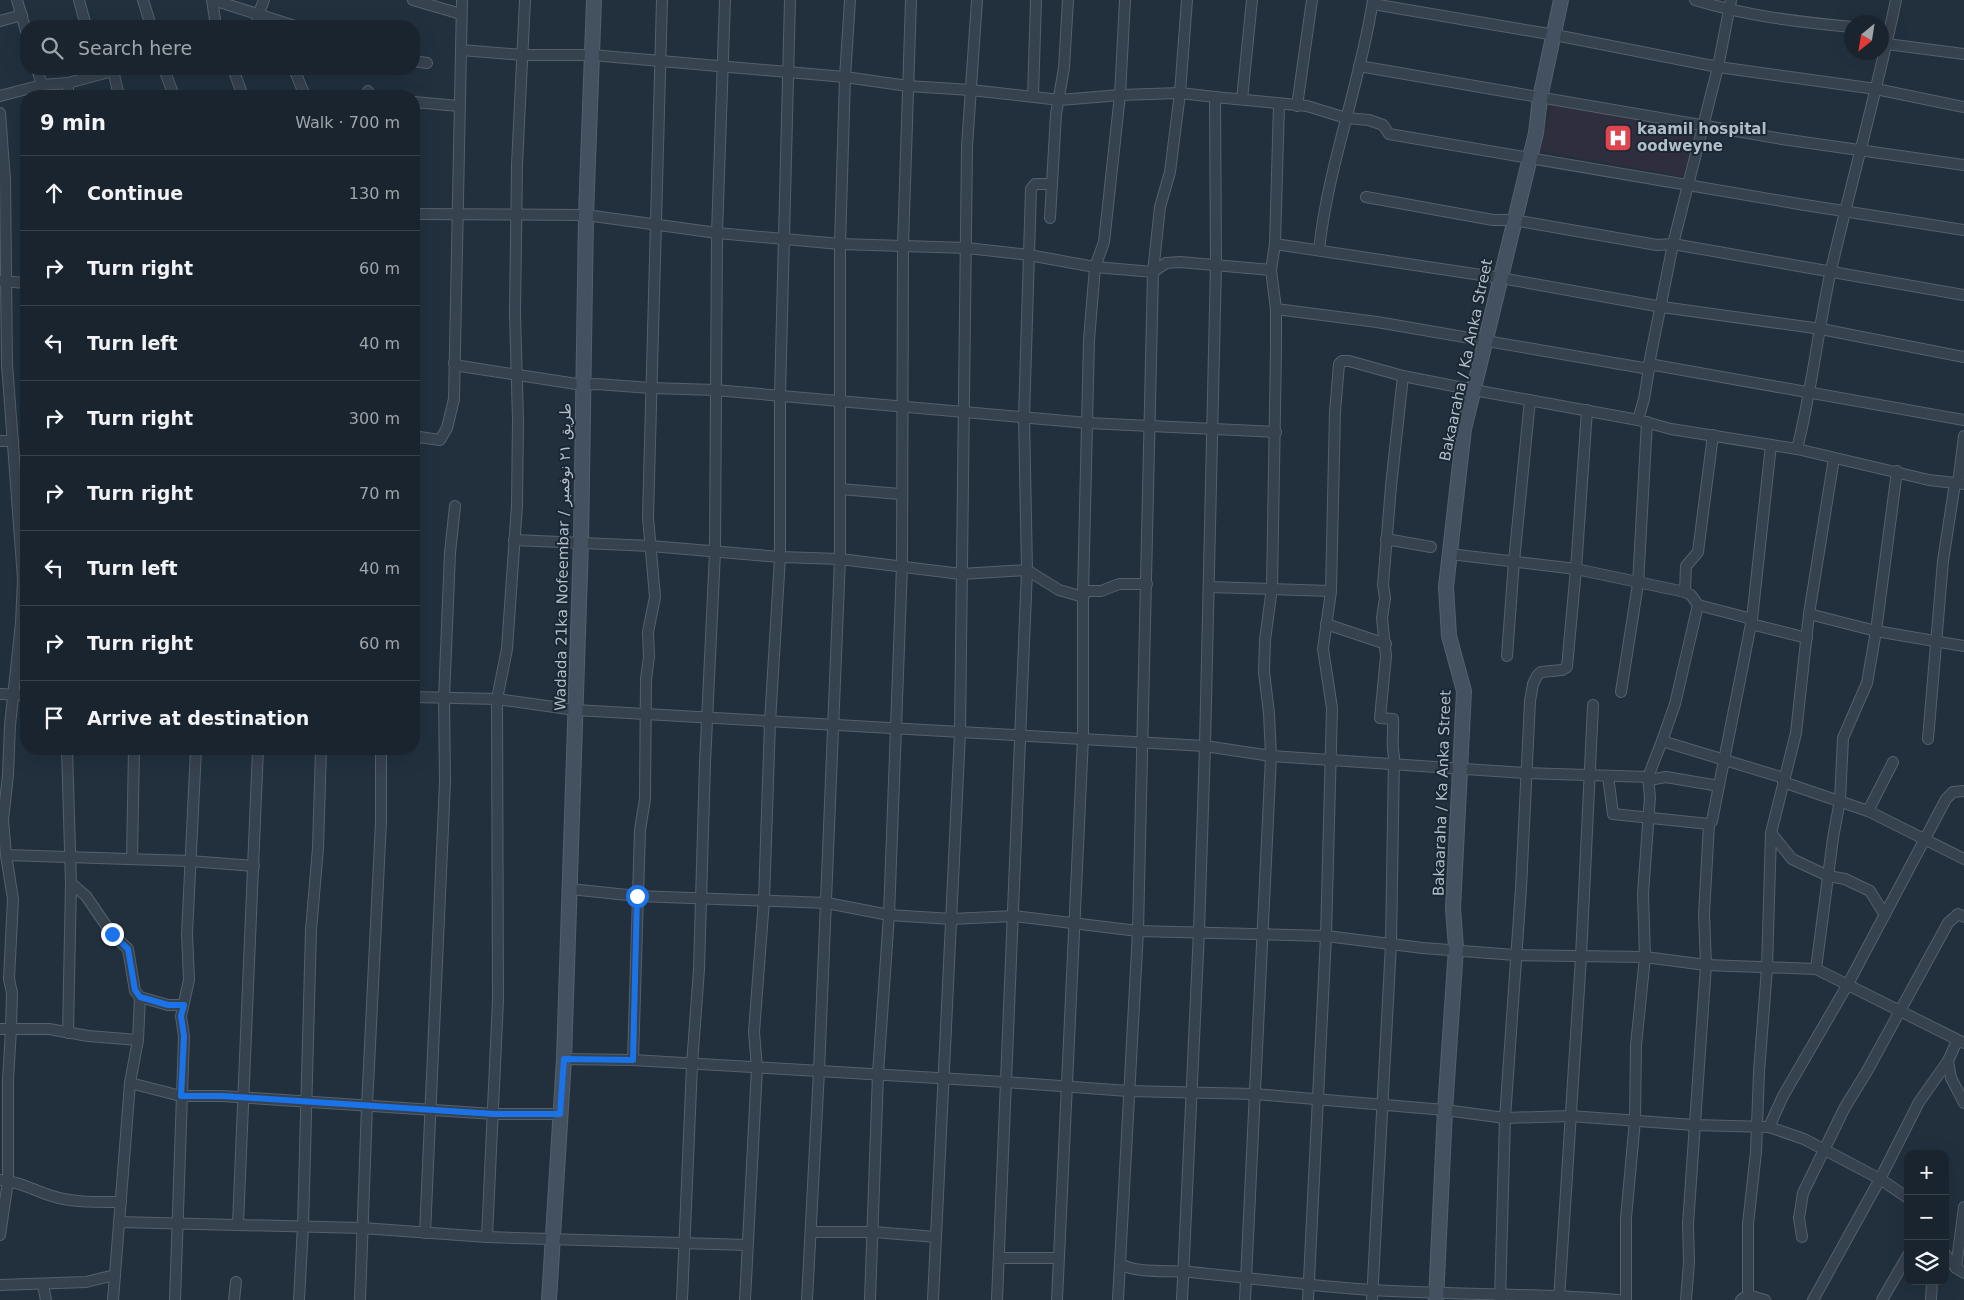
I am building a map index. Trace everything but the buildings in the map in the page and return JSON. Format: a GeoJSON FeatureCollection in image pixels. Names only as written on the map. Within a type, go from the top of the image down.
{"type":"FeatureCollection","features":[{"type":"Feature","properties":{"kind":"street"},"geometry":{"type":"LineString","coordinates":[[16,0],[23,20]]}},
{"type":"Feature","properties":{"kind":"street"},"geometry":{"type":"LineString","coordinates":[[79,0],[84,20]]}},
{"type":"Feature","properties":{"kind":"street"},"geometry":{"type":"LineString","coordinates":[[143,0],[149,20]]}},
{"type":"Feature","properties":{"kind":"street"},"geometry":{"type":"LineString","coordinates":[[215,20],[213,0],[275,20]]}},
{"type":"Feature","properties":{"kind":"street"},"geometry":{"type":"LineString","coordinates":[[258,20],[264,0]]}},
{"type":"Feature","properties":{"kind":"street"},"geometry":{"type":"LineString","coordinates":[[413,0],[462,14]]}},
{"type":"Feature","properties":{"kind":"street"},"geometry":{"type":"LineString","coordinates":[[420,437],[440,440],[447,428],[454,399],[462,0]]}},
{"type":"Feature","properties":{"kind":"street"},"geometry":{"type":"LineString","coordinates":[[487,1237],[498,1000],[497,699],[507,649],[518,448],[516,374],[517,213],[525,0]]}},
{"type":"Feature","properties":{"kind":"street","name":"Wadada 21ka Nofeembar / طريق ٢١ نوفمبر"},"geometry":{"type":"LineString","coordinates":[[549,1300],[564,1059],[570,889],[581,542],[586,216],[594,0]]}},
{"type":"Feature","properties":{"kind":"street"},"geometry":{"type":"LineString","coordinates":[[633,1060],[640,830],[645,799],[645,714],[649,657],[648,632],[655,597],[648,517],[662,0]]}},
{"type":"Feature","properties":{"kind":"street"},"geometry":{"type":"LineString","coordinates":[[682,1300],[692,1065],[699,969],[700,899],[715,552],[715,390],[725,0]]}},
{"type":"Feature","properties":{"kind":"street"},"geometry":{"type":"LineString","coordinates":[[745,1300],[757,1068],[754,1032],[764,900],[770,722],[780,557],[782,239],[790,0]]}},
{"type":"Feature","properties":{"kind":"street"},"geometry":{"type":"LineString","coordinates":[[807,1300],[827,903],[840,559],[840,244],[845,76],[850,0]]}},
{"type":"Feature","properties":{"kind":"street"},"geometry":{"type":"LineString","coordinates":[[870,1300],[874,1232],[878,1074],[889,915],[902,566],[900,494],[903,245],[912,0]]}},
{"type":"Feature","properties":{"kind":"street"},"geometry":{"type":"LineString","coordinates":[[933,1300],[960,733],[967,146],[977,0]]}},
{"type":"Feature","properties":{"kind":"street"},"geometry":{"type":"LineString","coordinates":[[1033,96],[1036,0]]}},
{"type":"Feature","properties":{"kind":"street"},"geometry":{"type":"LineString","coordinates":[[1050,218],[1056,114],[1060,100],[1068,35],[1068,0]]}},
{"type":"Feature","properties":{"kind":"street"},"geometry":{"type":"LineString","coordinates":[[1057,1300],[1083,738],[1089,340],[1095,267],[1104,242],[1120,95],[1125,0]]}},
{"type":"Feature","properties":{"kind":"street"},"geometry":{"type":"LineString","coordinates":[[1118,1300],[1138,931],[1153,272],[1160,207],[1170,172],[1180,94],[1187,0]]}},
{"type":"Feature","properties":{"kind":"street"},"geometry":{"type":"LineString","coordinates":[[1242,99],[1252,0]]}},
{"type":"Feature","properties":{"kind":"street"},"geometry":{"type":"LineString","coordinates":[[1297,106],[1312,0]]}},
{"type":"Feature","properties":{"kind":"street","name":"Bakaaraha / Ka Anka Street"},"geometry":{"type":"LineString","coordinates":[[1437,1296],[1445,1110],[1456,948],[1453,908],[1464,691],[1447,621],[1446,587],[1459,463],[1484,341],[1501,278],[1513,220],[1530,159],[1540,98],[1561,0]]}},
{"type":"Feature","properties":{"kind":"street"},"geometry":{"type":"LineString","coordinates":[[1695,0],[1730,5],[1787,21],[1844,26]]}},
{"type":"Feature","properties":{"kind":"street"},"geometry":{"type":"LineString","coordinates":[[1889,21],[1896,0]]}},
{"type":"Feature","properties":{"kind":"street"},"geometry":{"type":"LineString","coordinates":[[1319,250],[1323,210],[1373,2],[1718,67],[1876,89],[1964,107]]}},
{"type":"Feature","properties":{"kind":"street"},"geometry":{"type":"LineString","coordinates":[[1621,692],[1638,584],[1642,421],[1649,367],[1673,244],[1718,67],[1730,5]]}},
{"type":"Feature","properties":{"kind":"street"},"geometry":{"type":"LineString","coordinates":[[0,21],[22,15]]}},
{"type":"Feature","properties":{"kind":"street"},"geometry":{"type":"LineString","coordinates":[[1889,44],[1964,54]]}},
{"type":"Feature","properties":{"kind":"street"},"geometry":{"type":"LineString","coordinates":[[461,50],[522,55],[592,55],[787,73],[845,76],[908,86],[971,90],[1060,100],[1120,95],[1180,94],[1242,99],[1297,106],[1346,118],[1369,120],[1383,125],[1389,134],[1799,204],[1964,230]]}},
{"type":"Feature","properties":{"kind":"street"},"geometry":{"type":"LineString","coordinates":[[1797,449],[1810,393],[1831,273],[1883,60]]}},
{"type":"Feature","properties":{"kind":"street"},"geometry":{"type":"LineString","coordinates":[[420,62],[426,63]]}},
{"type":"Feature","properties":{"kind":"street"},"geometry":{"type":"LineString","coordinates":[[1359,66],[1782,139],[1964,165]]}},
{"type":"Feature","properties":{"kind":"street"},"geometry":{"type":"LineString","coordinates":[[39,75],[42,85]]}},
{"type":"Feature","properties":{"kind":"street"},"geometry":{"type":"LineString","coordinates":[[23,90],[42,85],[68,83],[89,75]]}},
{"type":"Feature","properties":{"kind":"street"},"geometry":{"type":"LineString","coordinates":[[117,75],[118,90]]}},
{"type":"Feature","properties":{"kind":"street"},"geometry":{"type":"LineString","coordinates":[[166,75],[172,90]]}},
{"type":"Feature","properties":{"kind":"street"},"geometry":{"type":"LineString","coordinates":[[235,75],[241,90]]}},
{"type":"Feature","properties":{"kind":"street"},"geometry":{"type":"LineString","coordinates":[[296,75],[303,90]]}},
{"type":"Feature","properties":{"kind":"street"},"geometry":{"type":"LineString","coordinates":[[68,83],[68,90]]}},
{"type":"Feature","properties":{"kind":"street"},"geometry":{"type":"LineString","coordinates":[[0,96],[20,91]]}},
{"type":"Feature","properties":{"kind":"street"},"geometry":{"type":"LineString","coordinates":[[1182,1300],[1190,1092],[1199,931],[1205,746],[1216,264],[1215,97]]}},
{"type":"Feature","properties":{"kind":"street"},"geometry":{"type":"LineString","coordinates":[[420,103],[459,106]]}},
{"type":"Feature","properties":{"kind":"street"},"geometry":{"type":"LineString","coordinates":[[1245,1300],[1270,756],[1269,713],[1264,672],[1265,640],[1272,588],[1276,432],[1276,309],[1271,270],[1274,244],[1279,104]]}},
{"type":"Feature","properties":{"kind":"street"},"geometry":{"type":"LineString","coordinates":[[0,113],[6,344],[12,441],[20,501]]}},
{"type":"Feature","properties":{"kind":"street"},"geometry":{"type":"LineString","coordinates":[[997,1300],[1027,570],[1024,417],[1031,189],[1035,184],[1052,184]]}},
{"type":"Feature","properties":{"kind":"street"},"geometry":{"type":"LineString","coordinates":[[1366,197],[1493,220],[1513,220],[1657,244],[1673,244],[1964,295]]}},
{"type":"Feature","properties":{"kind":"street"},"geometry":{"type":"LineString","coordinates":[[420,214],[517,213],[586,216],[655,223],[718,233],[840,244],[967,248],[1029,255],[1095,267],[1153,272],[1166,263],[1216,264],[1271,270]]}},
{"type":"Feature","properties":{"kind":"street"},"geometry":{"type":"LineString","coordinates":[[1274,244],[1501,278],[1662,307],[1821,330],[1964,356]]}},
{"type":"Feature","properties":{"kind":"street"},"geometry":{"type":"LineString","coordinates":[[3,281],[20,282]]}},
{"type":"Feature","properties":{"kind":"street"},"geometry":{"type":"LineString","coordinates":[[1276,309],[1377,322],[1964,420]]}},
{"type":"Feature","properties":{"kind":"street"},"geometry":{"type":"LineString","coordinates":[[1308,1300],[1326,936],[1332,708],[1324,668],[1323,649],[1331,591],[1335,419],[1339,364],[1342,361],[1349,361],[1403,376],[1713,435],[1797,449],[1929,480],[1959,483]]}},
{"type":"Feature","properties":{"kind":"street"},"geometry":{"type":"LineString","coordinates":[[454,363],[460,366],[583,385],[715,390],[841,400],[964,414],[1150,427],[1276,432]]}},
{"type":"Feature","properties":{"kind":"street"},"geometry":{"type":"LineString","coordinates":[[1372,1295],[1391,944],[1393,719],[1380,718],[1386,644],[1382,618],[1385,598],[1383,585],[1403,376]]}},
{"type":"Feature","properties":{"kind":"street"},"geometry":{"type":"LineString","coordinates":[[1507,656],[1514,561],[1530,400]]}},
{"type":"Feature","properties":{"kind":"street"},"geometry":{"type":"LineString","coordinates":[[1501,1297],[1505,1118],[1524,841],[1528,716],[1533,684],[1542,672],[1562,670],[1567,667],[1587,410]]}},
{"type":"Feature","properties":{"kind":"street"},"geometry":{"type":"LineString","coordinates":[[1685,592],[1686,566],[1698,552],[1713,435]]}},
{"type":"Feature","properties":{"kind":"street"},"geometry":{"type":"LineString","coordinates":[[1928,739],[1943,561],[1959,483],[1964,436]]}},
{"type":"Feature","properties":{"kind":"street"},"geometry":{"type":"LineString","coordinates":[[0,441],[12,441]]}},
{"type":"Feature","properties":{"kind":"street"},"geometry":{"type":"LineString","coordinates":[[1686,1300],[1694,1125],[1706,964],[1704,914],[1708,824],[1712,821],[1718,786],[1725,761],[1751,622],[1771,445]]}},
{"type":"Feature","properties":{"kind":"street"},"geometry":{"type":"LineString","coordinates":[[1765,1300],[1744,1297],[1767,968],[1771,834],[1796,733],[1809,614],[1834,458]]}},
{"type":"Feature","properties":{"kind":"street"},"geometry":{"type":"LineString","coordinates":[[1816,969],[1840,800],[1843,738],[1867,683],[1876,631],[1897,471]]}},
{"type":"Feature","properties":{"kind":"street"},"geometry":{"type":"LineString","coordinates":[[840,489],[900,494]]}},
{"type":"Feature","properties":{"kind":"street"},"geometry":{"type":"LineString","coordinates":[[425,1233],[445,782],[444,698],[450,553],[455,506]]}},
{"type":"Feature","properties":{"kind":"street"},"geometry":{"type":"LineString","coordinates":[[1386,539],[1431,547]]}},
{"type":"Feature","properties":{"kind":"street"},"geometry":{"type":"LineString","coordinates":[[514,540],[651,546],[780,557],[840,559],[961,574],[1027,570],[1059,590],[1084,594],[1090,591],[1101,591],[1119,584],[1147,584]]}},
{"type":"Feature","properties":{"kind":"street"},"geometry":{"type":"LineString","coordinates":[[1450,554],[1576,569],[1638,584],[1685,592],[1691,595],[1698,605],[1806,638]]}},
{"type":"Feature","properties":{"kind":"street"},"geometry":{"type":"LineString","coordinates":[[1209,587],[1331,591]]}},
{"type":"Feature","properties":{"kind":"street"},"geometry":{"type":"LineString","coordinates":[[1626,1300],[1626,1218],[1634,1120],[1636,1045],[1645,958],[1643,894],[1648,778],[1675,704],[1698,605]]}},
{"type":"Feature","properties":{"kind":"street"},"geometry":{"type":"LineString","coordinates":[[1809,614],[1876,631],[1937,643],[1964,646]]}},
{"type":"Feature","properties":{"kind":"street"},"geometry":{"type":"LineString","coordinates":[[1326,624],[1386,644]]}},
{"type":"Feature","properties":{"kind":"street"},"geometry":{"type":"LineString","coordinates":[[0,1235],[4,1181],[4,1080],[12,1029],[12,993],[9,979],[13,899],[6,856],[3,820],[20,625]]}},
{"type":"Feature","properties":{"kind":"street"},"geometry":{"type":"LineString","coordinates":[[0,694],[20,695]]}},
{"type":"Feature","properties":{"kind":"street"},"geometry":{"type":"LineString","coordinates":[[420,697],[497,699],[575,710],[1205,746],[1270,756],[1393,765],[1525,773],[1608,776],[1640,775],[1648,778],[1666,777],[1718,786]]}},
{"type":"Feature","properties":{"kind":"street"},"geometry":{"type":"LineString","coordinates":[[1559,1298],[1581,957],[1594,705]]}},
{"type":"Feature","properties":{"kind":"street"},"geometry":{"type":"LineString","coordinates":[[1662,741],[1840,800],[1925,838],[1964,859]]}},
{"type":"Feature","properties":{"kind":"street"},"geometry":{"type":"LineString","coordinates":[[67,755],[71,883],[68,1033]]}},
{"type":"Feature","properties":{"kind":"street"},"geometry":{"type":"LineString","coordinates":[[132,859],[134,755]]}},
{"type":"Feature","properties":{"kind":"street"},"geometry":{"type":"LineString","coordinates":[[175,1300],[184,1036],[181,1016],[189,980],[190,861],[196,755]]}},
{"type":"Feature","properties":{"kind":"street"},"geometry":{"type":"LineString","coordinates":[[238,1224],[258,755]]}},
{"type":"Feature","properties":{"kind":"street"},"geometry":{"type":"LineString","coordinates":[[299,1300],[303,1226],[311,930],[318,848],[321,755]]}},
{"type":"Feature","properties":{"kind":"street"},"geometry":{"type":"LineString","coordinates":[[360,1300],[382,755]]}},
{"type":"Feature","properties":{"kind":"street"},"geometry":{"type":"LineString","coordinates":[[1868,811],[1893,762]]}},
{"type":"Feature","properties":{"kind":"street"},"geometry":{"type":"LineString","coordinates":[[1608,776],[1613,814],[1647,816],[1708,824]]}},
{"type":"Feature","properties":{"kind":"street"},"geometry":{"type":"LineString","coordinates":[[1769,1127],[1783,1096],[1848,984],[1946,799],[1953,792],[1964,791]]}},
{"type":"Feature","properties":{"kind":"street"},"geometry":{"type":"LineString","coordinates":[[1771,834],[1792,859],[1828,876],[1844,879],[1870,891],[1885,914]]}},
{"type":"Feature","properties":{"kind":"street"},"geometry":{"type":"LineString","coordinates":[[6,856],[190,861],[254,866]]}},
{"type":"Feature","properties":{"kind":"street"},"geometry":{"type":"LineString","coordinates":[[71,883],[86,896],[112,934],[128,949],[135,990],[140,997],[138,1040],[130,1083],[112,1300]]}},
{"type":"Feature","properties":{"kind":"street"},"geometry":{"type":"LineString","coordinates":[[570,889],[637,896],[827,903],[889,915],[952,919],[1014,916],[1138,931],[1199,931],[1261,935],[1326,936],[1516,955],[1645,958],[1767,968],[1816,969],[1960,1042],[1919,1102],[1880,1179],[1813,1300]]}},
{"type":"Feature","properties":{"kind":"street"},"geometry":{"type":"LineString","coordinates":[[1802,1237],[1799,1224],[1799,1204],[1845,1107],[1866,1073],[1948,923],[1958,914],[1964,917]]}},
{"type":"Feature","properties":{"kind":"street"},"geometry":{"type":"LineString","coordinates":[[140,997],[168,1005],[184,1005]]}},
{"type":"Feature","properties":{"kind":"street"},"geometry":{"type":"LineString","coordinates":[[0,1029],[49,1029],[123,1041],[138,1040]]}},
{"type":"Feature","properties":{"kind":"street"},"geometry":{"type":"LineString","coordinates":[[564,1059],[633,1060],[1128,1091],[1255,1094],[1318,1101],[1445,1110],[1505,1118],[1570,1116],[1694,1125],[1769,1127],[1804,1139],[1880,1179],[1904,1195]]}},
{"type":"Feature","properties":{"kind":"street"},"geometry":{"type":"LineString","coordinates":[[1948,1061],[1951,1078],[1964,1103]]}},
{"type":"Feature","properties":{"kind":"street"},"geometry":{"type":"LineString","coordinates":[[130,1083],[181,1096],[243,1098],[494,1114],[560,1114]]}},
{"type":"Feature","properties":{"kind":"street"},"geometry":{"type":"LineString","coordinates":[[4,1181],[32,1186],[52,1196],[92,1202],[121,1202]]}},
{"type":"Feature","properties":{"kind":"street"},"geometry":{"type":"LineString","coordinates":[[1960,1271],[1964,1207]]}},
{"type":"Feature","properties":{"kind":"street"},"geometry":{"type":"LineString","coordinates":[[119,1222],[362,1228],[553,1240],[747,1245]]}},
{"type":"Feature","properties":{"kind":"street"},"geometry":{"type":"LineString","coordinates":[[811,1232],[874,1232],[936,1238]]}},
{"type":"Feature","properties":{"kind":"street"},"geometry":{"type":"LineString","coordinates":[[999,1258],[1058,1258]]}},
{"type":"Feature","properties":{"kind":"street"},"geometry":{"type":"LineString","coordinates":[[1949,1259],[1960,1271]]}},
{"type":"Feature","properties":{"kind":"street"},"geometry":{"type":"LineString","coordinates":[[1120,1263],[1128,1269],[1246,1278],[1372,1295],[1618,1300]]}},
{"type":"Feature","properties":{"kind":"street"},"geometry":{"type":"LineString","coordinates":[[1882,1300],[1904,1263]]}},
{"type":"Feature","properties":{"kind":"street"},"geometry":{"type":"LineString","coordinates":[[0,1285],[86,1282],[115,1275]]}},
{"type":"Feature","properties":{"kind":"street"},"geometry":{"type":"LineString","coordinates":[[234,1300],[236,1282]]}},
{"type":"Feature","properties":{"kind":"street"},"geometry":{"type":"LineString","coordinates":[[43,1285],[46,1300]]}},
{"type":"Feature","properties":{"kind":"street"},"geometry":{"type":"LineString","coordinates":[[1931,1300],[1932,1285]]}},
{"type":"Feature","properties":{"kind":"shaded area","name":"kaamil hospital oodweyne"},"geometry":{"type":"Polygon","coordinates":[[[1552,101],[1696,125],[1684,177],[1541,151],[1552,101]]]}},
{"type":"Feature","properties":{"kind":"place","name":"kaamil hospital oodweyne"},"geometry":{"type":"Point","coordinates":[1618,138]}},
{"type":"Feature","properties":{"kind":"route"},"geometry":{"type":"LineString","coordinates":[[112,934],[128,949],[135,990],[140,997],[168,1005],[184,1005],[181,1016],[184,1050],[181,1096],[222,1096],[494,1114],[560,1114],[564,1059],[633,1060],[637,896]]}}]}
